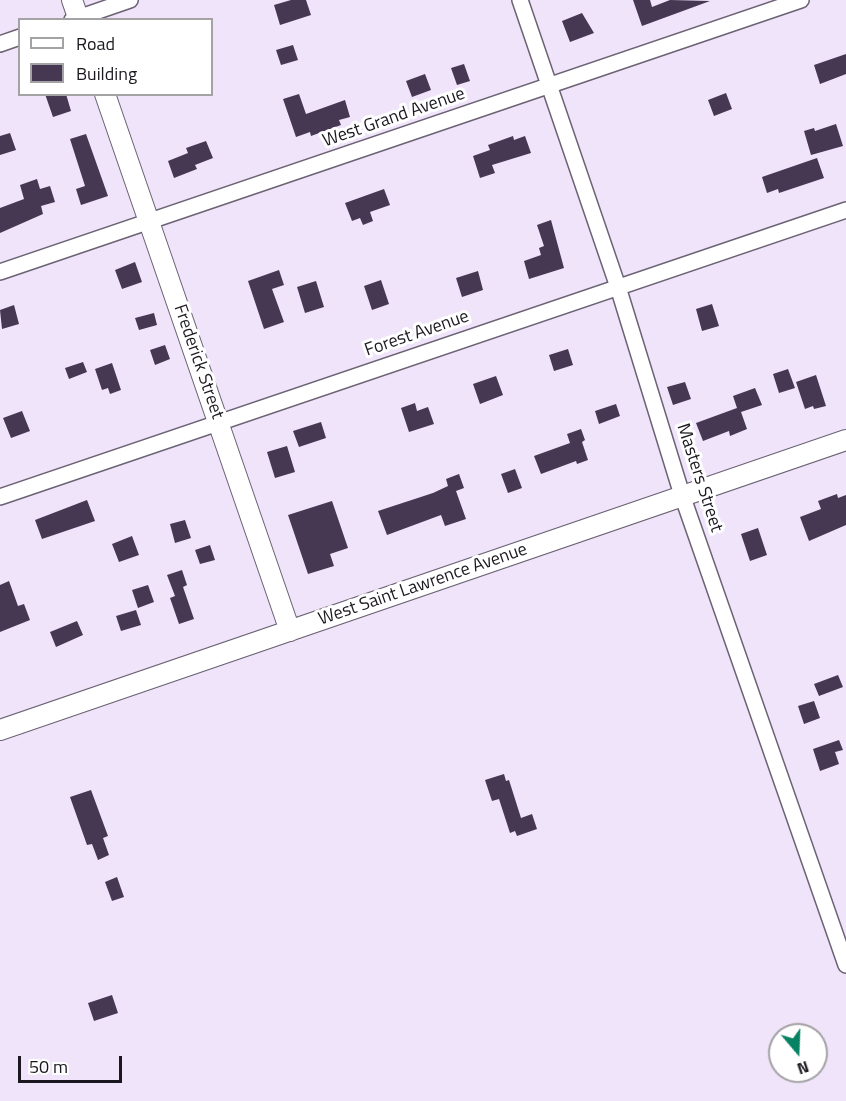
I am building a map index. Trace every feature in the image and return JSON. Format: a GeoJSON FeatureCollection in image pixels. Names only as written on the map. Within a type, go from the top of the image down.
{"type":"FeatureCollection","features":[{"type":"Feature","properties":{"kind":"street"},"geometry":{"type":"LineString","coordinates":[[75,14],[130,0]]}},
{"type":"Feature","properties":{"kind":"street","name":"Masters Street"},"geometry":{"type":"LineString","coordinates":[[520,0],[618,287],[682,495],[846,965]]}},
{"type":"Feature","properties":{"kind":"street","name":"West Grand Avenue"},"geometry":{"type":"LineString","coordinates":[[0,272],[801,0]]}},
{"type":"Feature","properties":{"kind":"street"},"geometry":{"type":"LineString","coordinates":[[0,44],[18,38]]}},
{"type":"Feature","properties":{"kind":"street","name":"Frederick Street"},"geometry":{"type":"LineString","coordinates":[[106,96],[290,631]]}},
{"type":"Feature","properties":{"kind":"street","name":"Forest Avenue"},"geometry":{"type":"LineString","coordinates":[[0,497],[846,210]]}},
{"type":"Feature","properties":{"kind":"street","name":"West Saint Lawrence Avenue"},"geometry":{"type":"LineString","coordinates":[[0,730],[846,440]]}},
{"type":"Feature","properties":{"kind":"building"},"geometry":{"type":"Polygon","coordinates":[[[291,0],[306,0],[311,15],[280,25],[274,5],[291,0]]]}},
{"type":"Feature","properties":{"kind":"building"},"geometry":{"type":"Polygon","coordinates":[[[633,0],[650,0],[652,7],[670,0],[710,1],[642,26],[633,0]]]}},
{"type":"Feature","properties":{"kind":"building"},"geometry":{"type":"Polygon","coordinates":[[[582,13],[594,33],[570,42],[562,21],[582,13]]]}},
{"type":"Feature","properties":{"kind":"building"},"geometry":{"type":"Polygon","coordinates":[[[293,45],[298,60],[281,65],[276,50],[293,45]]]}},
{"type":"Feature","properties":{"kind":"building"},"geometry":{"type":"Polygon","coordinates":[[[846,54],[846,74],[820,84],[814,65],[846,54]]]}},
{"type":"Feature","properties":{"kind":"building"},"geometry":{"type":"Polygon","coordinates":[[[464,64],[470,81],[457,85],[451,68],[464,64]]]}},
{"type":"Feature","properties":{"kind":"building"},"geometry":{"type":"Polygon","coordinates":[[[425,74],[431,90],[412,97],[406,81],[425,74]]]}},
{"type":"Feature","properties":{"kind":"building"},"geometry":{"type":"Polygon","coordinates":[[[726,93],[732,109],[714,116],[708,100],[726,93]]]}},
{"type":"Feature","properties":{"kind":"building"},"geometry":{"type":"Polygon","coordinates":[[[299,94],[306,114],[345,100],[350,117],[339,120],[341,125],[311,136],[310,132],[296,137],[283,99],[299,94]]]}},
{"type":"Feature","properties":{"kind":"building"},"geometry":{"type":"Polygon","coordinates":[[[46,96],[67,96],[71,111],[53,117],[46,96]]]}},
{"type":"Feature","properties":{"kind":"building"},"geometry":{"type":"Polygon","coordinates":[[[836,124],[843,146],[811,155],[804,131],[814,128],[815,131],[836,124]]]}},
{"type":"Feature","properties":{"kind":"building"},"geometry":{"type":"Polygon","coordinates":[[[10,133],[16,150],[0,155],[0,136],[10,133]]]}},
{"type":"Feature","properties":{"kind":"building"},"geometry":{"type":"Polygon","coordinates":[[[86,134],[108,196],[81,205],[76,189],[85,186],[70,139],[86,134]]]}},
{"type":"Feature","properties":{"kind":"building"},"geometry":{"type":"Polygon","coordinates":[[[513,136],[514,140],[525,136],[531,153],[492,165],[495,173],[480,178],[473,156],[490,150],[488,145],[513,136]]]}},
{"type":"Feature","properties":{"kind":"building"},"geometry":{"type":"Polygon","coordinates":[[[206,141],[213,158],[195,165],[197,169],[174,178],[168,161],[188,153],[186,148],[206,141]]]}},
{"type":"Feature","properties":{"kind":"building"},"geometry":{"type":"Polygon","coordinates":[[[817,158],[824,178],[779,193],[778,189],[767,193],[762,177],[817,158]]]}},
{"type":"Feature","properties":{"kind":"building"},"geometry":{"type":"Polygon","coordinates":[[[37,179],[40,189],[50,186],[55,202],[41,206],[43,214],[0,233],[0,208],[24,199],[20,185],[37,179]]]}},
{"type":"Feature","properties":{"kind":"building"},"geometry":{"type":"Polygon","coordinates":[[[384,189],[390,205],[370,212],[373,221],[363,225],[360,218],[352,221],[345,203],[384,189]]]}},
{"type":"Feature","properties":{"kind":"building"},"geometry":{"type":"Polygon","coordinates":[[[551,220],[564,268],[529,279],[524,261],[541,255],[539,248],[544,246],[537,225],[551,220]]]}},
{"type":"Feature","properties":{"kind":"building"},"geometry":{"type":"Polygon","coordinates":[[[135,262],[142,282],[122,289],[115,270],[135,262]]]}},
{"type":"Feature","properties":{"kind":"building"},"geometry":{"type":"Polygon","coordinates":[[[279,270],[284,285],[272,289],[284,322],[264,329],[248,281],[279,270]]]}},
{"type":"Feature","properties":{"kind":"building"},"geometry":{"type":"Polygon","coordinates":[[[478,271],[483,290],[462,297],[456,278],[478,271]]]}},
{"type":"Feature","properties":{"kind":"building"},"geometry":{"type":"Polygon","coordinates":[[[381,280],[389,304],[372,310],[364,286],[381,280]]]}},
{"type":"Feature","properties":{"kind":"building"},"geometry":{"type":"Polygon","coordinates":[[[316,281],[324,307],[305,313],[297,287],[316,281]]]}},
{"type":"Feature","properties":{"kind":"building"},"geometry":{"type":"Polygon","coordinates":[[[712,304],[719,326],[702,331],[696,309],[712,304]]]}},
{"type":"Feature","properties":{"kind":"building"},"geometry":{"type":"Polygon","coordinates":[[[14,305],[19,324],[2,329],[0,310],[14,305]]]}},
{"type":"Feature","properties":{"kind":"building"},"geometry":{"type":"Polygon","coordinates":[[[154,313],[157,325],[139,330],[135,318],[154,313]]]}},
{"type":"Feature","properties":{"kind":"building"},"geometry":{"type":"Polygon","coordinates":[[[165,345],[170,359],[155,365],[150,350],[165,345]]]}},
{"type":"Feature","properties":{"kind":"building"},"geometry":{"type":"Polygon","coordinates":[[[568,349],[573,365],[554,371],[549,355],[568,349]]]}},
{"type":"Feature","properties":{"kind":"building"},"geometry":{"type":"Polygon","coordinates":[[[83,362],[87,372],[69,379],[65,368],[83,362]]]}},
{"type":"Feature","properties":{"kind":"building"},"geometry":{"type":"Polygon","coordinates":[[[112,363],[121,390],[110,394],[108,388],[102,390],[95,369],[112,363]]]}},
{"type":"Feature","properties":{"kind":"building"},"geometry":{"type":"Polygon","coordinates":[[[788,369],[795,388],[779,393],[773,374],[788,369]]]}},
{"type":"Feature","properties":{"kind":"building"},"geometry":{"type":"Polygon","coordinates":[[[816,375],[826,406],[814,409],[813,406],[805,409],[796,382],[816,375]]]}},
{"type":"Feature","properties":{"kind":"building"},"geometry":{"type":"Polygon","coordinates":[[[496,376],[503,395],[480,404],[473,384],[496,376]]]}},
{"type":"Feature","properties":{"kind":"building"},"geometry":{"type":"Polygon","coordinates":[[[685,382],[691,399],[673,405],[667,387],[685,382]]]}},
{"type":"Feature","properties":{"kind":"building"},"geometry":{"type":"Polygon","coordinates":[[[755,388],[762,405],[741,412],[747,429],[730,436],[729,431],[703,441],[696,423],[737,408],[733,396],[755,388]]]}},
{"type":"Feature","properties":{"kind":"building"},"geometry":{"type":"Polygon","coordinates":[[[415,403],[417,411],[428,407],[434,424],[409,432],[401,408],[415,403]]]}},
{"type":"Feature","properties":{"kind":"building"},"geometry":{"type":"Polygon","coordinates":[[[616,404],[620,416],[599,424],[595,411],[616,404]]]}},
{"type":"Feature","properties":{"kind":"building"},"geometry":{"type":"Polygon","coordinates":[[[22,411],[30,431],[11,438],[3,418],[22,411]]]}},
{"type":"Feature","properties":{"kind":"building"},"geometry":{"type":"Polygon","coordinates":[[[321,422],[326,438],[299,447],[293,431],[321,422]]]}},
{"type":"Feature","properties":{"kind":"building"},"geometry":{"type":"Polygon","coordinates":[[[581,429],[585,440],[582,442],[588,460],[577,464],[576,461],[541,474],[534,456],[570,443],[567,434],[581,429]]]}},
{"type":"Feature","properties":{"kind":"building"},"geometry":{"type":"Polygon","coordinates":[[[287,446],[295,472],[275,478],[267,452],[287,446]]]}},
{"type":"Feature","properties":{"kind":"building"},"geometry":{"type":"Polygon","coordinates":[[[515,469],[522,488],[508,493],[501,474],[515,469]]]}},
{"type":"Feature","properties":{"kind":"building"},"geometry":{"type":"Polygon","coordinates":[[[459,474],[464,488],[456,491],[466,519],[445,526],[441,515],[387,535],[378,511],[433,493],[448,486],[446,479],[459,474]]]}},
{"type":"Feature","properties":{"kind":"building"},"geometry":{"type":"Polygon","coordinates":[[[837,494],[838,498],[846,495],[846,525],[809,541],[800,517],[821,509],[818,501],[837,494]]]}},
{"type":"Feature","properties":{"kind":"building"},"geometry":{"type":"Polygon","coordinates":[[[87,500],[95,521],[42,539],[35,520],[87,500]]]}},
{"type":"Feature","properties":{"kind":"building"},"geometry":{"type":"Polygon","coordinates":[[[332,501],[348,548],[330,554],[334,566],[308,574],[288,515],[332,501]]]}},
{"type":"Feature","properties":{"kind":"building"},"geometry":{"type":"Polygon","coordinates":[[[185,520],[191,538],[175,543],[170,524],[185,520]]]}},
{"type":"Feature","properties":{"kind":"building"},"geometry":{"type":"Polygon","coordinates":[[[758,528],[767,555],[750,561],[741,534],[758,528]]]}},
{"type":"Feature","properties":{"kind":"building"},"geometry":{"type":"Polygon","coordinates":[[[132,536],[139,555],[119,562],[112,544],[132,536]]]}},
{"type":"Feature","properties":{"kind":"building"},"geometry":{"type":"Polygon","coordinates":[[[210,545],[215,560],[200,564],[195,550],[210,545]]]}},
{"type":"Feature","properties":{"kind":"building"},"geometry":{"type":"Polygon","coordinates":[[[182,570],[187,585],[183,587],[194,619],[179,624],[170,598],[175,596],[167,575],[182,570]]]}},
{"type":"Feature","properties":{"kind":"building"},"geometry":{"type":"Polygon","coordinates":[[[9,581],[18,606],[24,604],[30,620],[0,632],[0,585],[9,581]]]}},
{"type":"Feature","properties":{"kind":"building"},"geometry":{"type":"Polygon","coordinates":[[[148,585],[154,602],[138,608],[132,590],[148,585]]]}},
{"type":"Feature","properties":{"kind":"building"},"geometry":{"type":"Polygon","coordinates":[[[136,610],[141,625],[121,631],[116,616],[136,610]]]}},
{"type":"Feature","properties":{"kind":"building"},"geometry":{"type":"Polygon","coordinates":[[[77,621],[83,635],[56,647],[50,632],[77,621]]]}},
{"type":"Feature","properties":{"kind":"building"},"geometry":{"type":"Polygon","coordinates":[[[838,675],[843,687],[819,696],[814,684],[838,675]]]}},
{"type":"Feature","properties":{"kind":"building"},"geometry":{"type":"Polygon","coordinates":[[[814,701],[820,718],[804,724],[798,706],[814,701]]]}},
{"type":"Feature","properties":{"kind":"building"},"geometry":{"type":"Polygon","coordinates":[[[839,740],[843,750],[835,752],[839,764],[820,771],[813,749],[839,740]]]}},
{"type":"Feature","properties":{"kind":"building"},"geometry":{"type":"Polygon","coordinates":[[[504,774],[506,781],[509,780],[521,818],[532,814],[537,829],[517,836],[515,831],[510,833],[499,799],[492,801],[485,780],[504,774]]]}},
{"type":"Feature","properties":{"kind":"building"},"geometry":{"type":"Polygon","coordinates":[[[91,790],[108,836],[103,838],[109,855],[98,860],[92,844],[87,845],[70,797],[91,790]]]}},
{"type":"Feature","properties":{"kind":"building"},"geometry":{"type":"Polygon","coordinates":[[[117,877],[124,897],[112,901],[105,882],[117,877]]]}},
{"type":"Feature","properties":{"kind":"building"},"geometry":{"type":"Polygon","coordinates":[[[112,995],[118,1013],[94,1021],[88,1003],[112,995]]]}}]}
